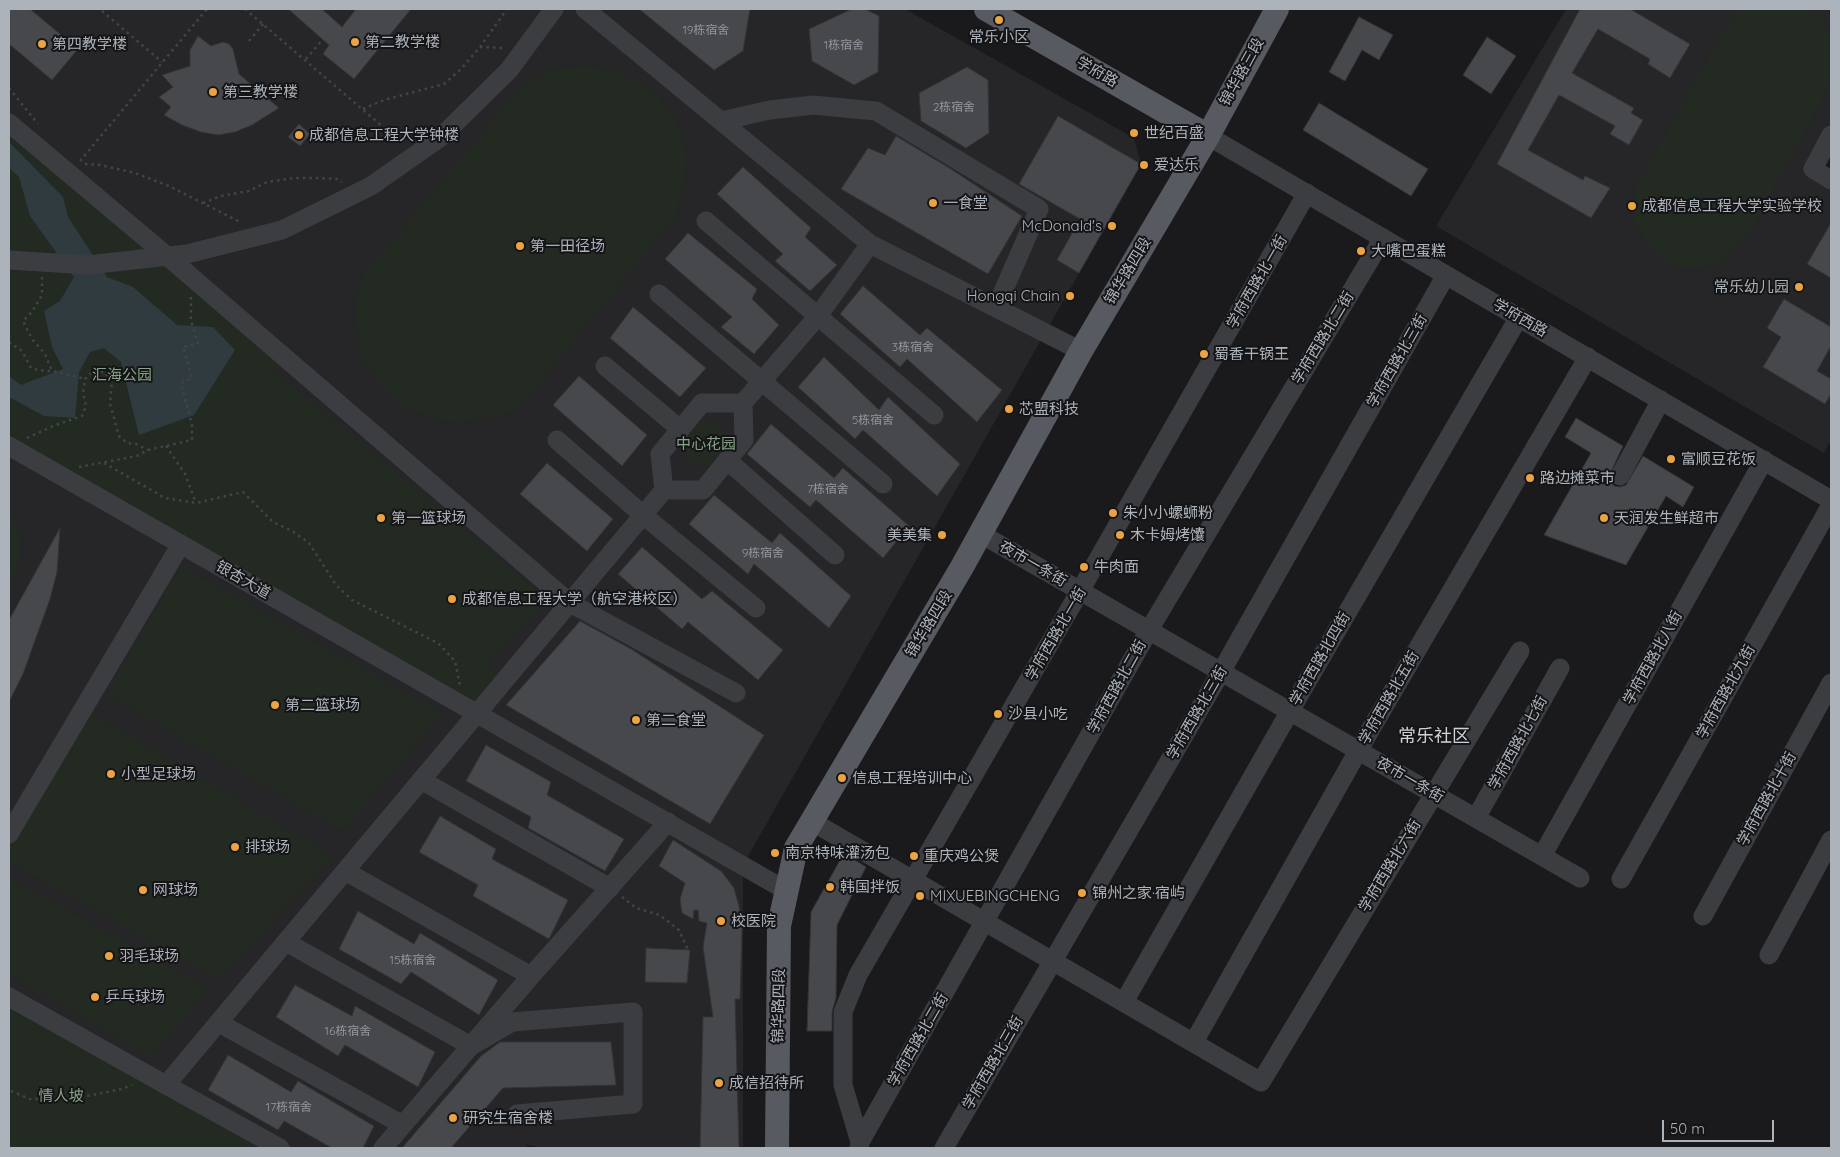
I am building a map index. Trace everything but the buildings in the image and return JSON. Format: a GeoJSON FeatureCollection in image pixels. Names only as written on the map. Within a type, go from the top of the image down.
{"type":"FeatureCollection","features":[{"type":"Feature","properties":{"kind":"main road","name":"学府路"},"geometry":{"type":"LineString","coordinates":[[986,9],[1208,136]]}},
{"type":"Feature","properties":{"kind":"main road","name":"锦华路三段"},"geometry":{"type":"LineString","coordinates":[[1208,136],[1277,9]]}},
{"type":"Feature","properties":{"kind":"main road","name":"锦华路四段"},"geometry":{"type":"LineString","coordinates":[[777,1148],[780,926],[796,848],[981,534],[1080,351],[1208,136]]}},
{"type":"Feature","properties":{"kind":"street"},"geometry":{"type":"LineString","coordinates":[[9,260],[88,265],[187,254],[282,230],[372,186],[441,137],[509,70],[554,9]]}},
{"type":"Feature","properties":{"kind":"street"},"geometry":{"type":"LineString","coordinates":[[585,9],[870,244],[1080,351]]}},
{"type":"Feature","properties":{"kind":"street"},"geometry":{"type":"LineString","coordinates":[[721,121],[770,110],[813,105],[876,111],[1039,209],[996,308]]}},
{"type":"Feature","properties":{"kind":"street"},"geometry":{"type":"LineString","coordinates":[[9,123],[167,256],[570,603],[736,693]]}},
{"type":"Feature","properties":{"kind":"street"},"geometry":{"type":"LineString","coordinates":[[1831,135],[1813,169],[1831,180]]}},
{"type":"Feature","properties":{"kind":"street","name":"学府西路"},"geometry":{"type":"LineString","coordinates":[[1208,136],[1831,500]]}},
{"type":"Feature","properties":{"kind":"street","name":"学府西路北一街"},"geometry":{"type":"LineString","coordinates":[[860,1145],[843,1084],[843,1012],[858,975],[1307,193]]}},
{"type":"Feature","properties":{"kind":"street"},"geometry":{"type":"LineString","coordinates":[[706,221],[934,415]]}},
{"type":"Feature","properties":{"kind":"street","name":"学府西路北二街"},"geometry":{"type":"LineString","coordinates":[[860,1145],[1149,630],[1383,238]]}},
{"type":"Feature","properties":{"kind":"street"},"geometry":{"type":"LineString","coordinates":[[664,490],[703,490],[744,440],[743,403],[818,316],[870,244]]}},
{"type":"Feature","properties":{"kind":"street","name":"学府西路北三街"},"geometry":{"type":"LineString","coordinates":[[944,1148],[1221,672],[1446,275]]}},
{"type":"Feature","properties":{"kind":"street"},"geometry":{"type":"LineString","coordinates":[[659,294],[883,484]]}},
{"type":"Feature","properties":{"kind":"street","name":"学府西路北四街"},"geometry":{"type":"LineString","coordinates":[[1124,1002],[1290,711],[1519,317]]}},
{"type":"Feature","properties":{"kind":"street","name":"学府西路北五街"},"geometry":{"type":"LineString","coordinates":[[1194,1042],[1358,750],[1588,357]]}},
{"type":"Feature","properties":{"kind":"street"},"geometry":{"type":"LineString","coordinates":[[605,366],[680,429]]}},
{"type":"Feature","properties":{"kind":"street"},"geometry":{"type":"LineString","coordinates":[[1620,476],[1661,400]]}},
{"type":"Feature","properties":{"kind":"street"},"geometry":{"type":"LineString","coordinates":[[159,1082],[219,1022],[422,780],[470,709],[570,603],[664,490],[660,454],[702,403],[743,403]]}},
{"type":"Feature","properties":{"kind":"street"},"geometry":{"type":"LineString","coordinates":[[557,440],[643,515],[756,608]]}},
{"type":"Feature","properties":{"kind":"street","name":"银杏大道"},"geometry":{"type":"LineString","coordinates":[[11,447],[787,891]]}},
{"type":"Feature","properties":{"kind":"street"},"geometry":{"type":"LineString","coordinates":[[728,460],[835,556]]}},
{"type":"Feature","properties":{"kind":"street","name":"学府西路北八街"},"geometry":{"type":"LineString","coordinates":[[1542,856],[1764,460]]}},
{"type":"Feature","properties":{"kind":"street","name":"学府西路北九街"},"geometry":{"type":"LineString","coordinates":[[1621,879],[1831,506]]}},
{"type":"Feature","properties":{"kind":"street","name":"夜市一条街"},"geometry":{"type":"LineString","coordinates":[[981,534],[1580,878]]}},
{"type":"Feature","properties":{"kind":"street"},"geometry":{"type":"LineString","coordinates":[[87,704],[9,834],[181,544]]}},
{"type":"Feature","properties":{"kind":"street","name":"学府西路北六街"},"geometry":{"type":"LineString","coordinates":[[1194,1042],[1261,1082],[1520,651]]}},
{"type":"Feature","properties":{"kind":"street","name":"学府西路北七街"},"geometry":{"type":"LineString","coordinates":[[1476,818],[1560,668]]}},
{"type":"Feature","properties":{"kind":"street","name":"学府西路北十街"},"geometry":{"type":"LineString","coordinates":[[1703,916],[1831,683]]}},
{"type":"Feature","properties":{"kind":"street"},"geometry":{"type":"LineString","coordinates":[[422,780],[610,888]]}},
{"type":"Feature","properties":{"kind":"street"},"geometry":{"type":"LineString","coordinates":[[812,821],[1194,1042]]}},
{"type":"Feature","properties":{"kind":"street"},"geometry":{"type":"LineString","coordinates":[[383,1148],[531,976],[668,822]]}},
{"type":"Feature","properties":{"kind":"street"},"geometry":{"type":"LineString","coordinates":[[1769,955],[1831,840]]}},
{"type":"Feature","properties":{"kind":"street"},"geometry":{"type":"LineString","coordinates":[[346,871],[531,976]]}},
{"type":"Feature","properties":{"kind":"street"},"geometry":{"type":"LineString","coordinates":[[286,942],[471,1046]]}},
{"type":"Feature","properties":{"kind":"street"},"geometry":{"type":"LineString","coordinates":[[9,997],[280,1148]]}},
{"type":"Feature","properties":{"kind":"street"},"geometry":{"type":"LineString","coordinates":[[471,1046],[512,1022],[633,1012],[633,1104],[517,1114]]}},
{"type":"Feature","properties":{"kind":"street"},"geometry":{"type":"LineString","coordinates":[[219,1022],[403,1125]]}},
{"type":"Feature","properties":{"kind":"path"},"geometry":{"type":"LineString","coordinates":[[207,9],[78,163],[100,165],[135,174],[169,186],[263,235]]}},
{"type":"Feature","properties":{"kind":"path"},"geometry":{"type":"LineString","coordinates":[[245,9],[306,59],[416,155]]}},
{"type":"Feature","properties":{"kind":"path"},"geometry":{"type":"LineString","coordinates":[[363,109],[384,100],[444,84],[480,48],[507,9]]}},
{"type":"Feature","properties":{"kind":"path"},"geometry":{"type":"LineString","coordinates":[[102,11],[162,62]]}},
{"type":"Feature","properties":{"kind":"path"},"geometry":{"type":"LineString","coordinates":[[249,41],[263,24]]}},
{"type":"Feature","properties":{"kind":"path"},"geometry":{"type":"LineString","coordinates":[[306,59],[322,39]]}},
{"type":"Feature","properties":{"kind":"path"},"geometry":{"type":"LineString","coordinates":[[480,48],[501,46],[522,52]]}},
{"type":"Feature","properties":{"kind":"path"},"geometry":{"type":"LineString","coordinates":[[203,203],[221,196],[249,191],[267,182],[294,178],[337,179],[360,192]]}},
{"type":"Feature","properties":{"kind":"path"},"geometry":{"type":"LineString","coordinates":[[45,262],[42,296],[32,312],[23,321],[32,339],[44,354],[52,371]]}},
{"type":"Feature","properties":{"kind":"path"},"geometry":{"type":"LineString","coordinates":[[53,471],[137,456],[148,450],[192,440],[192,425],[181,383],[192,378],[183,347],[198,343],[191,322]]}},
{"type":"Feature","properties":{"kind":"path"},"geometry":{"type":"LineString","coordinates":[[9,342],[22,351],[31,368],[85,379]]}},
{"type":"Feature","properties":{"kind":"path"},"geometry":{"type":"LineString","coordinates":[[11,447],[30,436],[82,416],[86,406],[83,393],[85,379],[94,370],[104,372],[112,380],[110,404],[119,436],[127,443],[136,444],[148,450]]}},
{"type":"Feature","properties":{"kind":"path"},"geometry":{"type":"LineString","coordinates":[[166,446],[185,474],[196,503]]}},
{"type":"Feature","properties":{"kind":"path"},"geometry":{"type":"LineString","coordinates":[[104,463],[165,498],[196,503],[243,492],[273,522],[292,531],[309,543],[336,585],[352,600],[438,643],[455,661],[470,709]]}},
{"type":"Feature","properties":{"kind":"path"},"geometry":{"type":"LineString","coordinates":[[610,888],[636,908],[660,916],[679,930],[688,950]]}},
{"type":"Feature","properties":{"kind":"path"},"geometry":{"type":"LineString","coordinates":[[10,1091],[30,1099],[59,1099],[159,1082]]}},
{"type":"Feature","properties":{"kind":"shaded area","name":"成都信息工程大学（航空港校区）"},"geometry":{"type":"Polygon","coordinates":[[[9,9],[905,9],[1134,138],[1141,164],[743,865],[743,1148],[545,1148],[527,1145],[526,1148],[9,1148],[9,9]]]}},
{"type":"Feature","properties":{"kind":"shaded area","name":"成都信息工程大学实验学校"},"geometry":{"type":"Polygon","coordinates":[[[1566,9],[1831,9],[1831,124],[1805,172],[1831,188],[1831,440],[1824,453],[1436,226],[1566,9]]]}},
{"type":"Feature","properties":{"kind":"shaded area"},"geometry":{"type":"Polygon","coordinates":[[[9,142],[63,197],[68,217],[107,277],[133,287],[177,325],[213,327],[235,350],[194,415],[139,435],[121,362],[104,348],[90,352],[79,372],[75,418],[44,416],[9,397],[9,376],[21,385],[63,369],[52,347],[44,311],[60,301],[74,277],[30,216],[19,177],[9,168],[9,142]]]}},
{"type":"Feature","properties":{"kind":"green space"},"geometry":{"type":"Polygon","coordinates":[[[1740,9],[1806,9],[1819,16],[1831,34],[1831,83],[1748,235],[1723,262],[1702,268],[1676,268],[1653,250],[1634,222],[1636,188],[1725,28],[1740,9]]]}},
{"type":"Feature","properties":{"kind":"green space","name":"第一田径场"},"geometry":{"type":"Polygon","coordinates":[[[591,66],[619,72],[645,86],[658,96],[676,122],[681,133],[686,157],[685,177],[675,217],[520,407],[502,415],[463,422],[446,421],[405,407],[392,396],[369,370],[360,353],[355,312],[356,297],[364,275],[522,86],[546,71],[562,67],[591,66]]]}},
{"type":"Feature","properties":{"kind":"green space","name":"汇海公园"},"geometry":{"type":"Polygon","coordinates":[[[9,123],[283,356],[273,370],[546,599],[487,665],[505,681],[477,714],[9,446],[9,123]]]}},
{"type":"Feature","properties":{"kind":"green space","name":"中心花园"},"geometry":{"type":"Polygon","coordinates":[[[705,421],[718,425],[724,431],[728,444],[724,457],[718,463],[705,467],[692,463],[686,457],[682,444],[686,431],[692,425],[705,421]]]}},
{"type":"Feature","properties":{"kind":"green space"},"geometry":{"type":"Polygon","coordinates":[[[9,503],[21,539],[19,563],[9,586],[9,503]]]}},
{"type":"Feature","properties":{"kind":"green space","name":"第二篮球场"},"geometry":{"type":"Polygon","coordinates":[[[181,566],[442,714],[343,831],[107,695],[181,566]]]}},
{"type":"Feature","properties":{"kind":"green space"},"geometry":{"type":"Polygon","coordinates":[[[88,711],[333,857],[218,978],[9,862],[9,845],[88,711]]]}},
{"type":"Feature","properties":{"kind":"green space"},"geometry":{"type":"Polygon","coordinates":[[[9,878],[210,990],[151,1057],[9,974],[9,878]]]}},
{"type":"Feature","properties":{"kind":"green space","name":"情人坡"},"geometry":{"type":"Polygon","coordinates":[[[9,1007],[259,1148],[9,1148],[9,1007]]]}},
{"type":"Feature","properties":{"kind":"place","name":"常乐小区"},"geometry":{"type":"Point","coordinates":[999,20]}},
{"type":"Feature","properties":{"kind":"place","name":"第二教学楼"},"geometry":{"type":"Point","coordinates":[355,42]}},
{"type":"Feature","properties":{"kind":"place","name":"第四教学楼"},"geometry":{"type":"Point","coordinates":[42,44]}},
{"type":"Feature","properties":{"kind":"place","name":"第三教学楼"},"geometry":{"type":"Point","coordinates":[213,92]}},
{"type":"Feature","properties":{"kind":"place","name":"世纪百盛"},"geometry":{"type":"Point","coordinates":[1134,133]}},
{"type":"Feature","properties":{"kind":"place","name":"成都信息工程大学钟楼"},"geometry":{"type":"Point","coordinates":[299,135]}},
{"type":"Feature","properties":{"kind":"place","name":"爱达乐"},"geometry":{"type":"Point","coordinates":[1144,165]}},
{"type":"Feature","properties":{"kind":"place","name":"一食堂"},"geometry":{"type":"Point","coordinates":[933,203]}},
{"type":"Feature","properties":{"kind":"place","name":"成都信息工程大学实验学校"},"geometry":{"type":"Point","coordinates":[1632,206]}},
{"type":"Feature","properties":{"kind":"place","name":"McDonald's"},"geometry":{"type":"Point","coordinates":[1112,226]}},
{"type":"Feature","properties":{"kind":"place","name":"第一田径场"},"geometry":{"type":"Point","coordinates":[520,246]}},
{"type":"Feature","properties":{"kind":"place","name":"大嘴巴蛋糕"},"geometry":{"type":"Point","coordinates":[1361,251]}},
{"type":"Feature","properties":{"kind":"place","name":"常乐幼儿园"},"geometry":{"type":"Point","coordinates":[1799,287]}},
{"type":"Feature","properties":{"kind":"place","name":"Hongqi Chain"},"geometry":{"type":"Point","coordinates":[1070,296]}},
{"type":"Feature","properties":{"kind":"place","name":"蜀香干锅王"},"geometry":{"type":"Point","coordinates":[1204,354]}},
{"type":"Feature","properties":{"kind":"place","name":"芯盟科技"},"geometry":{"type":"Point","coordinates":[1009,409]}},
{"type":"Feature","properties":{"kind":"place","name":"富顺豆花饭"},"geometry":{"type":"Point","coordinates":[1671,459]}},
{"type":"Feature","properties":{"kind":"place","name":"路边摊菜市"},"geometry":{"type":"Point","coordinates":[1530,478]}},
{"type":"Feature","properties":{"kind":"place","name":"朱小小螺蛳粉"},"geometry":{"type":"Point","coordinates":[1113,513]}},
{"type":"Feature","properties":{"kind":"place","name":"第一篮球场"},"geometry":{"type":"Point","coordinates":[381,518]}},
{"type":"Feature","properties":{"kind":"place","name":"天润发生鲜超市"},"geometry":{"type":"Point","coordinates":[1604,518]}},
{"type":"Feature","properties":{"kind":"place","name":"美美集"},"geometry":{"type":"Point","coordinates":[942,535]}},
{"type":"Feature","properties":{"kind":"place","name":"木卡姆烤馕"},"geometry":{"type":"Point","coordinates":[1120,535]}},
{"type":"Feature","properties":{"kind":"place","name":"牛肉面"},"geometry":{"type":"Point","coordinates":[1084,567]}},
{"type":"Feature","properties":{"kind":"place","name":"成都信息工程大学（航空港校区）"},"geometry":{"type":"Point","coordinates":[452,599]}},
{"type":"Feature","properties":{"kind":"place","name":"第二篮球场"},"geometry":{"type":"Point","coordinates":[275,705]}},
{"type":"Feature","properties":{"kind":"place","name":"沙县小吃"},"geometry":{"type":"Point","coordinates":[998,714]}},
{"type":"Feature","properties":{"kind":"place","name":"第二食堂"},"geometry":{"type":"Point","coordinates":[636,720]}},
{"type":"Feature","properties":{"kind":"place","name":"小型足球场"},"geometry":{"type":"Point","coordinates":[111,774]}},
{"type":"Feature","properties":{"kind":"place","name":"信息工程培训中心"},"geometry":{"type":"Point","coordinates":[842,778]}},
{"type":"Feature","properties":{"kind":"place","name":"排球场"},"geometry":{"type":"Point","coordinates":[235,847]}},
{"type":"Feature","properties":{"kind":"place","name":"南京特味灌汤包"},"geometry":{"type":"Point","coordinates":[775,853]}},
{"type":"Feature","properties":{"kind":"place","name":"重庆鸡公煲"},"geometry":{"type":"Point","coordinates":[914,856]}},
{"type":"Feature","properties":{"kind":"place","name":"韩国拌饭"},"geometry":{"type":"Point","coordinates":[830,887]}},
{"type":"Feature","properties":{"kind":"place","name":"网球场"},"geometry":{"type":"Point","coordinates":[143,890]}},
{"type":"Feature","properties":{"kind":"place","name":"锦州之家·宿屿"},"geometry":{"type":"Point","coordinates":[1082,893]}},
{"type":"Feature","properties":{"kind":"place","name":"MIXUEBINGCHENG"},"geometry":{"type":"Point","coordinates":[920,896]}},
{"type":"Feature","properties":{"kind":"place","name":"校医院"},"geometry":{"type":"Point","coordinates":[721,921]}},
{"type":"Feature","properties":{"kind":"place","name":"羽毛球场"},"geometry":{"type":"Point","coordinates":[109,956]}},
{"type":"Feature","properties":{"kind":"place","name":"乒乓球场"},"geometry":{"type":"Point","coordinates":[95,997]}},
{"type":"Feature","properties":{"kind":"place","name":"成信招待所"},"geometry":{"type":"Point","coordinates":[719,1083]}},
{"type":"Feature","properties":{"kind":"place","name":"研究生宿舍楼"},"geometry":{"type":"Point","coordinates":[453,1118]}},
{"type":"Feature","properties":{"kind":"district","name":"常乐社区"},"geometry":{"type":"Point","coordinates":[1434,737]}}]}
